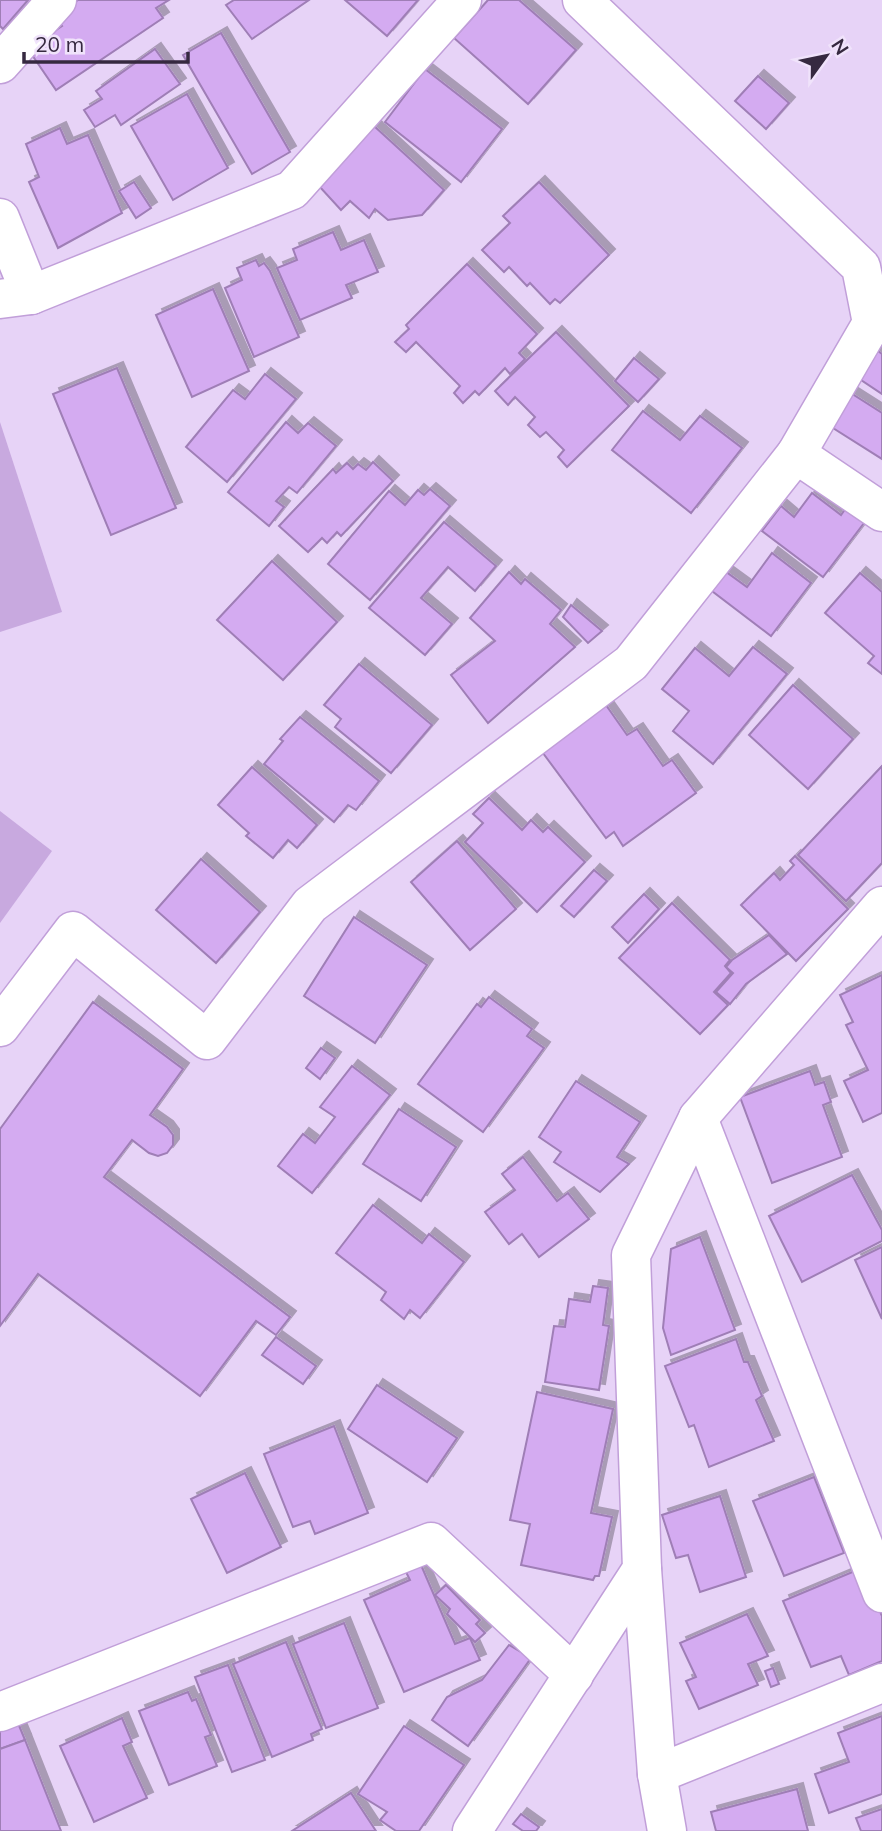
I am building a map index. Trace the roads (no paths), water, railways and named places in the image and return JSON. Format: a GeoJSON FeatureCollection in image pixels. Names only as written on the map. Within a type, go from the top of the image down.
{"type":"FeatureCollection","features":[{"type":"Feature","properties":{"kind":"street"},"geometry":{"type":"LineString","coordinates":[[0,64],[57,0]]}},
{"type":"Feature","properties":{"kind":"street"},"geometry":{"type":"LineString","coordinates":[[0,218],[15,297],[292,190],[462,0]]}},
{"type":"Feature","properties":{"kind":"street"},"geometry":{"type":"LineString","coordinates":[[0,1027],[73,931],[207,1040],[310,905],[631,663],[796,454],[872,323],[861,267],[582,0]]}},
{"type":"Feature","properties":{"kind":"street"},"geometry":{"type":"LineString","coordinates":[[796,454],[882,512]]}},
{"type":"Feature","properties":{"kind":"street"},"geometry":{"type":"LineString","coordinates":[[667,1831],[657,1774],[642,1569],[631,1255],[698,1118],[882,906]]}},
{"type":"Feature","properties":{"kind":"street"},"geometry":{"type":"LineString","coordinates":[[698,1118],[882,1593]]}},
{"type":"Feature","properties":{"kind":"street"},"geometry":{"type":"LineString","coordinates":[[0,1712],[431,1542],[574,1675]]}},
{"type":"Feature","properties":{"kind":"street"},"geometry":{"type":"LineString","coordinates":[[472,1831],[642,1569]]}},
{"type":"Feature","properties":{"kind":"street"},"geometry":{"type":"LineString","coordinates":[[657,1774],[882,1683]]}}]}
